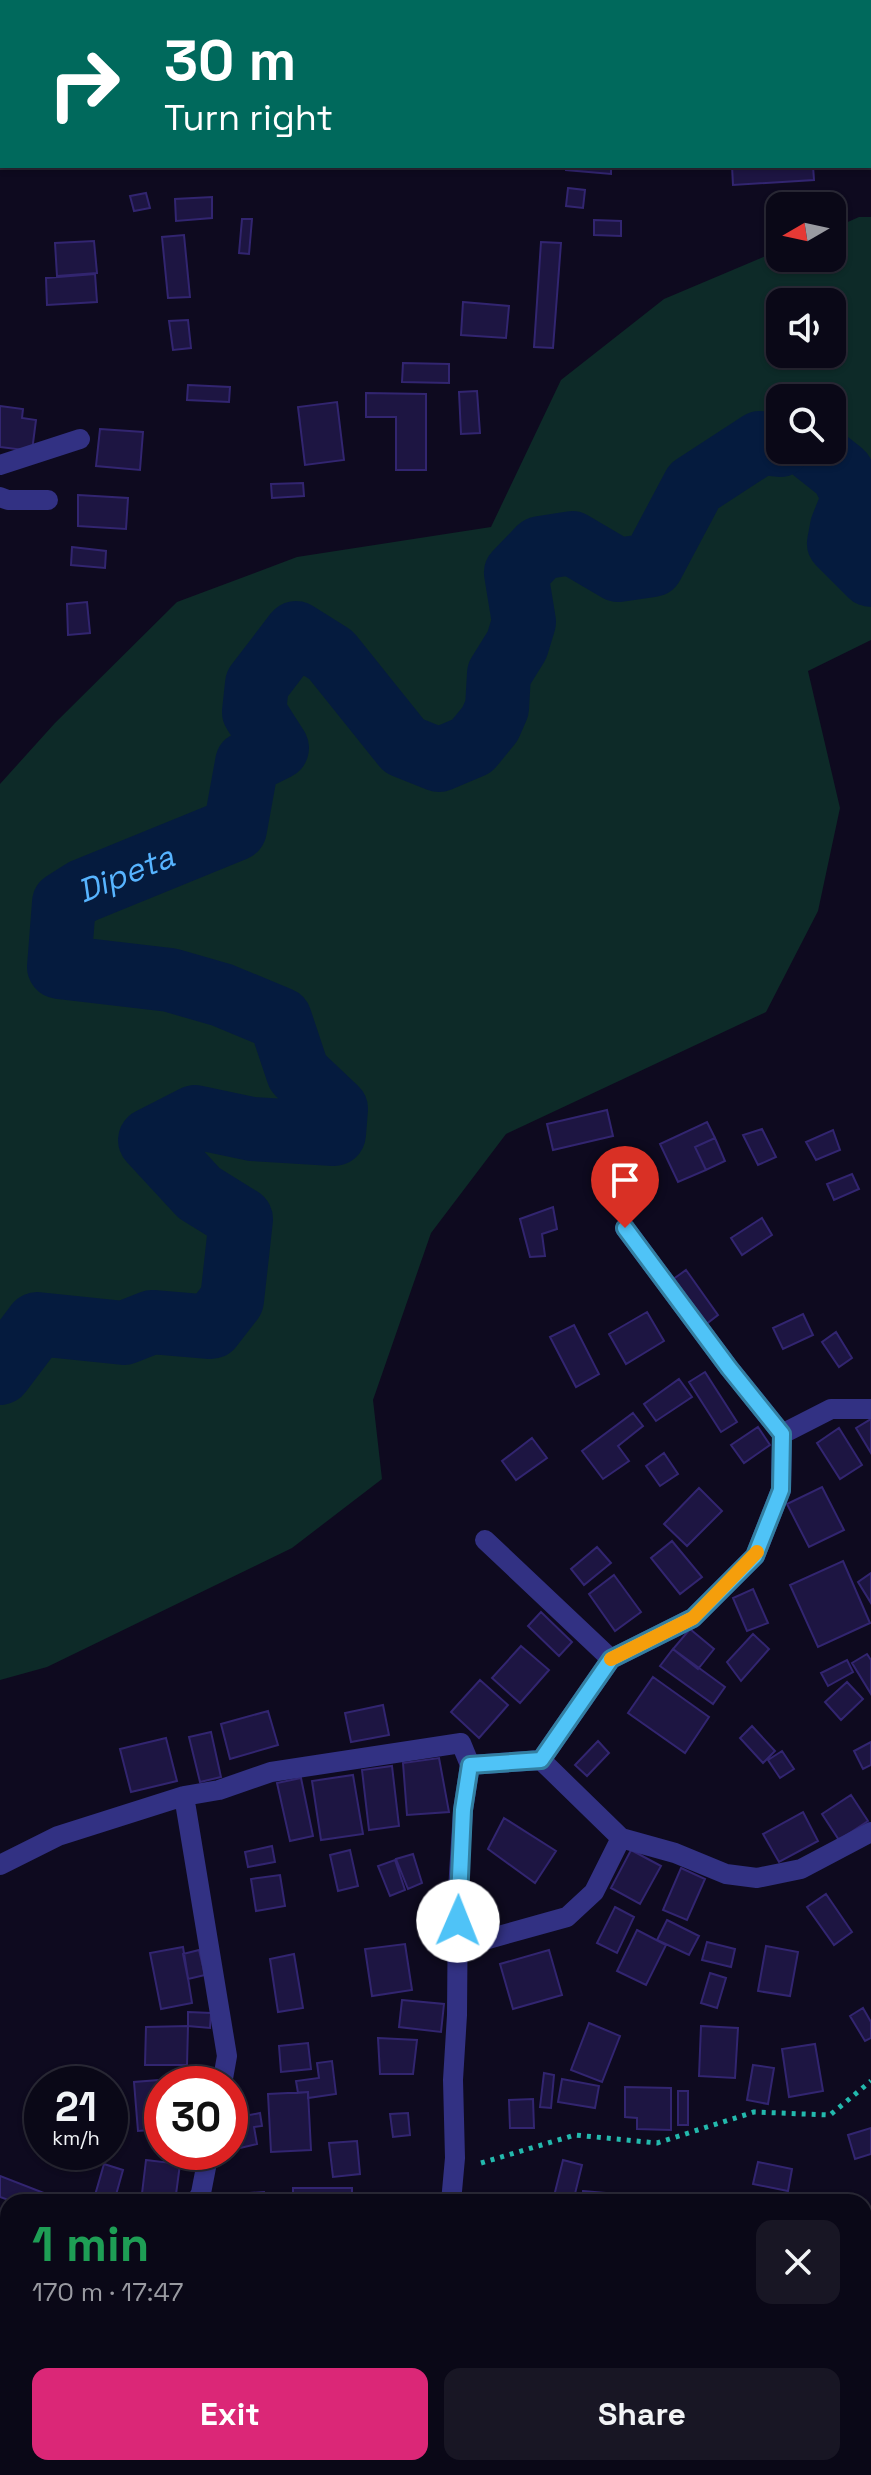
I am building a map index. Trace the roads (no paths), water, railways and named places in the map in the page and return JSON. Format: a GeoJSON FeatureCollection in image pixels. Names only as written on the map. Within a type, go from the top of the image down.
{"type":"FeatureCollection","features":[{"type":"Feature","properties":{"kind":"street"},"geometry":{"type":"LineString","coordinates":[[0,465],[80,439]]}},
{"type":"Feature","properties":{"kind":"street"},"geometry":{"type":"LineString","coordinates":[[0,497],[8,500],[48,500]]}},
{"type":"Feature","properties":{"kind":"street"},"geometry":{"type":"LineString","coordinates":[[541,1760],[611,1659],[693,1618],[755,1556],[781,1490],[782,1434],[625,1228]]}},
{"type":"Feature","properties":{"kind":"street"},"geometry":{"type":"LineString","coordinates":[[782,1434],[831,1409],[871,1409]]}},
{"type":"Feature","properties":{"kind":"street"},"geometry":{"type":"LineString","coordinates":[[485,1540],[611,1659]]}},
{"type":"Feature","properties":{"kind":"street"},"geometry":{"type":"LineString","coordinates":[[0,1865],[58,1836],[271,1772],[461,1743],[470,1765],[463,1810],[456,1948],[452,2194]]}},
{"type":"Feature","properties":{"kind":"street"},"geometry":{"type":"LineString","coordinates":[[470,1765],[541,1760],[621,1838],[675,1853],[726,1874],[757,1878],[801,1869],[871,1832]]}},
{"type":"Feature","properties":{"kind":"street"},"geometry":{"type":"LineString","coordinates":[[184,1796],[227,2056],[225,2066]]}},
{"type":"Feature","properties":{"kind":"street"},"geometry":{"type":"LineString","coordinates":[[456,1948],[567,1917],[594,1892],[621,1838]]}},
{"type":"Feature","properties":{"kind":"street"},"geometry":{"type":"LineString","coordinates":[[200,2194],[205,2170]]}},
{"type":"Feature","properties":{"kind":"waterway","name":"Dipeta"},"geometry":{"type":"LineString","coordinates":[[0,1373],[37,1324],[124,1333],[152,1322],[211,1327],[232,1300],[241,1219],[199,1193],[150,1140],[195,1117],[252,1129],[334,1134],[336,1109],[298,1073],[280,1019],[222,995],[170,980],[59,967],[64,903],[83,891],[235,829],[247,763],[277,748],[254,712],[257,684],[296,633],[331,655],[404,746],[439,760],[472,746],[490,724],[497,708],[499,674],[517,645],[524,622],[516,573],[540,548],[572,543],[618,570],[652,565],[694,486],[760,443],[766,444]]}},
{"type":"Feature","properties":{"kind":"waterway","name":"Dipeta"},"geometry":{"type":"LineString","coordinates":[[831,464],[842,473],[854,497],[839,543],[871,575]]}}]}
